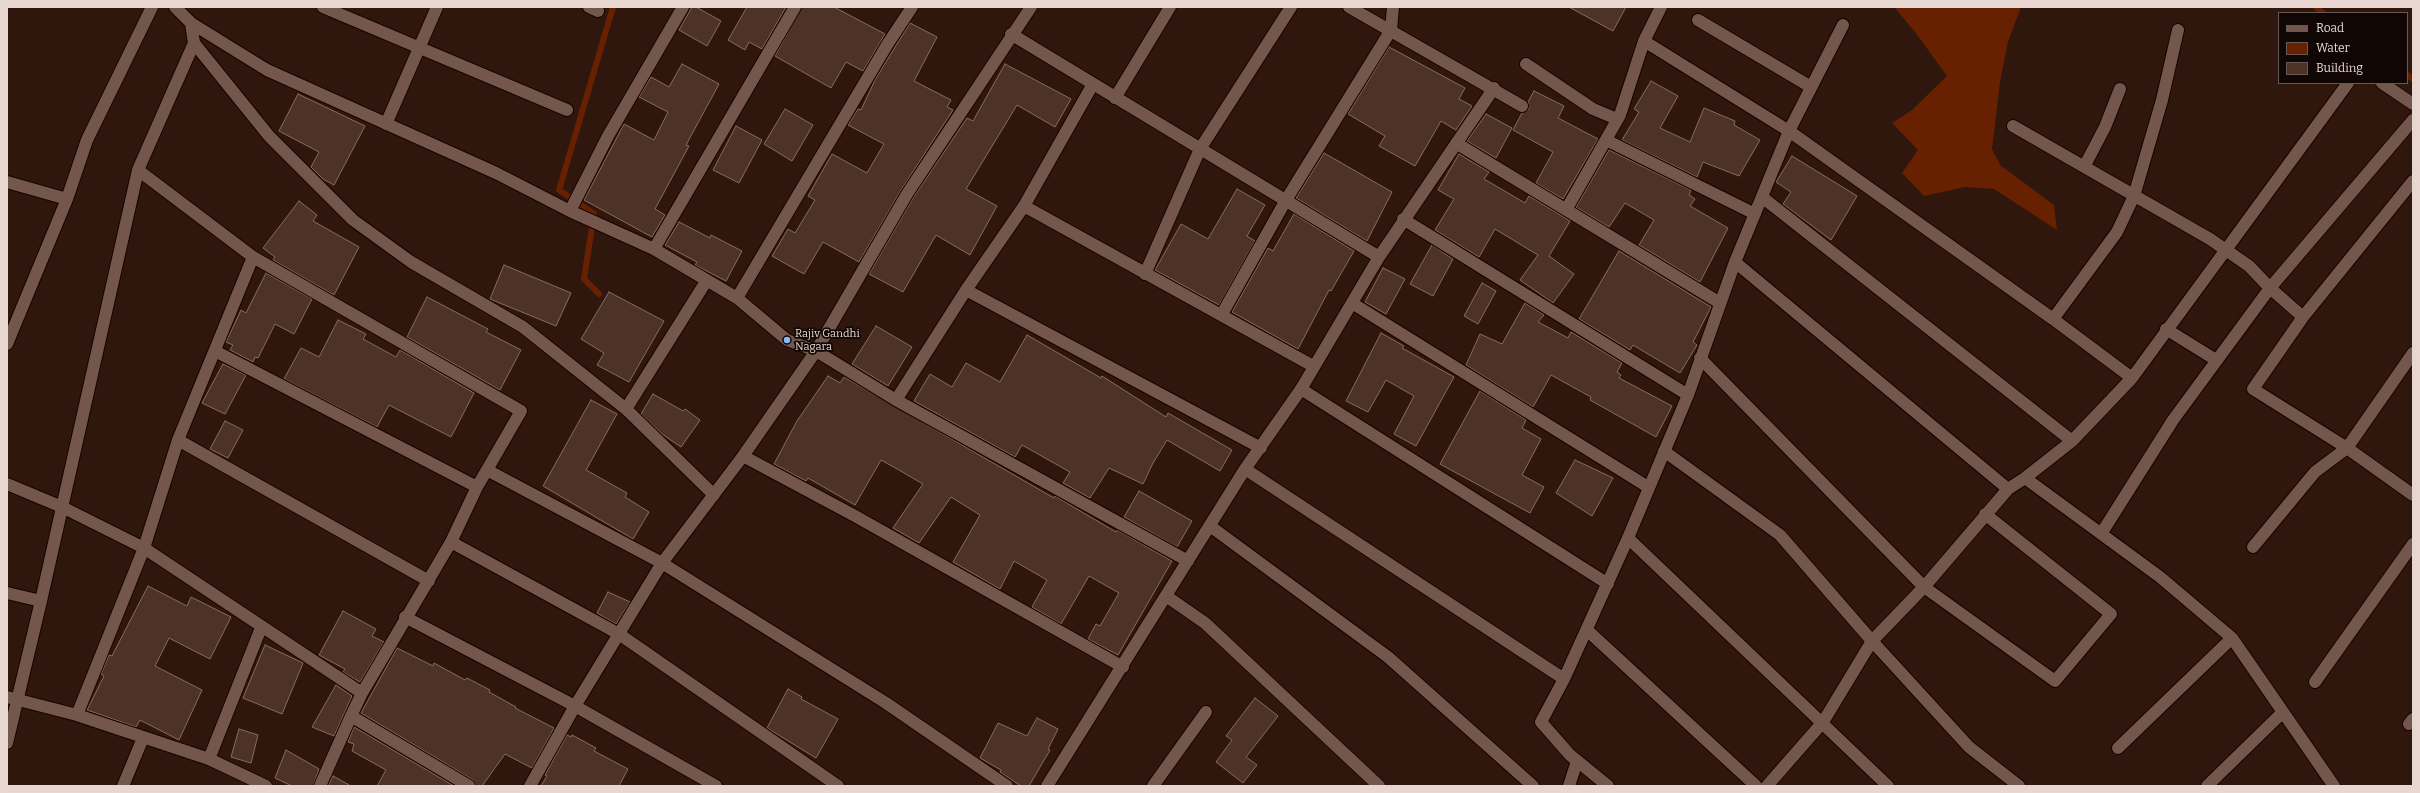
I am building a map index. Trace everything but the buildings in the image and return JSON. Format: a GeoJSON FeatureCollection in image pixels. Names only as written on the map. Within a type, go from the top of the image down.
{"type":"FeatureCollection","features":[{"type":"Feature","properties":{"kind":"street"},"geometry":{"type":"LineString","coordinates":[[7,344],[67,199],[87,140],[152,7]]}},
{"type":"Feature","properties":{"kind":"street"},"geometry":{"type":"LineString","coordinates":[[176,7],[191,23],[267,70],[496,173],[584,218],[654,249],[737,298],[787,340],[816,351],[896,400],[1188,561]]}},
{"type":"Feature","properties":{"kind":"street"},"geometry":{"type":"LineString","coordinates":[[323,7],[567,110]]}},
{"type":"Feature","properties":{"kind":"street"},"geometry":{"type":"LineString","coordinates":[[386,124],[437,7]]}},
{"type":"Feature","properties":{"kind":"street"},"geometry":{"type":"LineString","coordinates":[[570,211],[608,136],[683,7]]}},
{"type":"Feature","properties":{"kind":"street"},"geometry":{"type":"LineString","coordinates":[[654,249],[795,7]]}},
{"type":"Feature","properties":{"kind":"street"},"geometry":{"type":"LineString","coordinates":[[737,298],[883,52],[912,7]]}},
{"type":"Feature","properties":{"kind":"street"},"geometry":{"type":"LineString","coordinates":[[530,786],[575,706],[662,562],[743,456],[816,351],[907,194],[1011,34],[1031,7]]}},
{"type":"Feature","properties":{"kind":"street"},"geometry":{"type":"LineString","coordinates":[[1115,98],[1170,7]]}},
{"type":"Feature","properties":{"kind":"street"},"geometry":{"type":"LineString","coordinates":[[1145,274],[1200,149],[1291,7]]}},
{"type":"Feature","properties":{"kind":"street"},"geometry":{"type":"LineString","coordinates":[[1349,7],[1494,88],[1522,106]]}},
{"type":"Feature","properties":{"kind":"street"},"geometry":{"type":"LineString","coordinates":[[1222,314],[1286,200],[1391,30],[1393,7]]}},
{"type":"Feature","properties":{"kind":"street"},"geometry":{"type":"LineString","coordinates":[[1566,210],[1618,119],[1644,41],[1661,7]]}},
{"type":"Feature","properties":{"kind":"street"},"geometry":{"type":"LineString","coordinates":[[1698,20],[1811,87]]}},
{"type":"Feature","properties":{"kind":"street"},"geometry":{"type":"LineString","coordinates":[[191,23],[194,43],[269,136],[353,220],[411,262],[523,327],[626,409],[714,495]]}},
{"type":"Feature","properties":{"kind":"street"},"geometry":{"type":"LineString","coordinates":[[1608,786],[1577,761],[1541,722],[1564,679],[1608,584],[1688,395],[1735,262],[1788,131],[1843,25]]}},
{"type":"Feature","properties":{"kind":"street"},"geometry":{"type":"LineString","coordinates":[[2054,319],[2117,232],[2134,196],[2162,100],[2178,30]]}},
{"type":"Feature","properties":{"kind":"street"},"geometry":{"type":"LineString","coordinates":[[1011,34],[1379,257]]}},
{"type":"Feature","properties":{"kind":"street"},"geometry":{"type":"LineString","coordinates":[[1644,41],[1788,131],[2054,319],[2132,378]]}},
{"type":"Feature","properties":{"kind":"street"},"geometry":{"type":"LineString","coordinates":[[7,743],[12,698],[41,601],[138,170],[194,43]]}},
{"type":"Feature","properties":{"kind":"street"},"geometry":{"type":"LineString","coordinates":[[1526,64],[1593,109],[1618,119]]}},
{"type":"Feature","properties":{"kind":"street"},"geometry":{"type":"LineString","coordinates":[[896,400],[966,290],[1024,206],[1093,84]]}},
{"type":"Feature","properties":{"kind":"street"},"geometry":{"type":"LineString","coordinates":[[1767,786],[1823,722],[1872,641],[1924,587],[1985,514],[2008,489],[2025,478],[2072,441],[2132,378],[2166,329],[2226,251],[2347,84]]}},
{"type":"Feature","properties":{"kind":"street"},"geometry":{"type":"LineString","coordinates":[[2383,84],[2413,104]]}},
{"type":"Feature","properties":{"kind":"street"},"geometry":{"type":"LineString","coordinates":[[1047,786],[1123,667],[1245,469],[1301,389],[1313,366],[1403,219],[1494,88]]}},
{"type":"Feature","properties":{"kind":"street"},"geometry":{"type":"LineString","coordinates":[[2084,167],[2106,128],[2120,89]]}},
{"type":"Feature","properties":{"kind":"street"},"geometry":{"type":"LineString","coordinates":[[2101,534],[2173,420],[2270,288],[2413,120]]}},
{"type":"Feature","properties":{"kind":"street"},"geometry":{"type":"LineString","coordinates":[[2013,126],[2134,196],[2249,266],[2270,288],[2303,317]]}},
{"type":"Feature","properties":{"kind":"street"},"geometry":{"type":"LineString","coordinates":[[1606,140],[1755,214]]}},
{"type":"Feature","properties":{"kind":"street"},"geometry":{"type":"LineString","coordinates":[[1456,143],[1720,304]]}},
{"type":"Feature","properties":{"kind":"street"},"geometry":{"type":"LineString","coordinates":[[138,170],[252,257],[521,411],[477,488],[451,542],[429,581],[405,617],[362,693],[320,786]]}},
{"type":"Feature","properties":{"kind":"street"},"geometry":{"type":"LineString","coordinates":[[2413,181],[2303,317],[2253,390],[2347,448],[2413,495]]}},
{"type":"Feature","properties":{"kind":"street"},"geometry":{"type":"LineString","coordinates":[[7,182],[67,199]]}},
{"type":"Feature","properties":{"kind":"street"},"geometry":{"type":"LineString","coordinates":[[1762,197],[2072,441]]}},
{"type":"Feature","properties":{"kind":"street"},"geometry":{"type":"LineString","coordinates":[[1024,206],[1145,274],[1222,314],[1313,366]]}},
{"type":"Feature","properties":{"kind":"street"},"geometry":{"type":"LineString","coordinates":[[1403,219],[1688,395]]}},
{"type":"Feature","properties":{"kind":"street"},"geometry":{"type":"LineString","coordinates":[[77,715],[144,548],[178,440],[252,257]]}},
{"type":"Feature","properties":{"kind":"street"},"geometry":{"type":"LineString","coordinates":[[1735,262],[2008,489]]}},
{"type":"Feature","properties":{"kind":"street"},"geometry":{"type":"LineString","coordinates":[[626,409],[707,280]]}},
{"type":"Feature","properties":{"kind":"street"},"geometry":{"type":"LineString","coordinates":[[966,290],[1261,448]]}},
{"type":"Feature","properties":{"kind":"street"},"geometry":{"type":"LineString","coordinates":[[1352,303],[1648,488]]}},
{"type":"Feature","properties":{"kind":"street"},"geometry":{"type":"LineString","coordinates":[[2166,329],[2216,360]]}},
{"type":"Feature","properties":{"kind":"street"},"geometry":{"type":"LineString","coordinates":[[215,351],[477,488]]}},
{"type":"Feature","properties":{"kind":"street"},"geometry":{"type":"LineString","coordinates":[[2253,547],[2315,472],[2347,448],[2413,353]]}},
{"type":"Feature","properties":{"kind":"street"},"geometry":{"type":"LineString","coordinates":[[1700,358],[1924,587],[2055,681],[2111,614],[1985,514]]}},
{"type":"Feature","properties":{"kind":"street"},"geometry":{"type":"LineString","coordinates":[[1301,389],[1608,584]]}},
{"type":"Feature","properties":{"kind":"street"},"geometry":{"type":"LineString","coordinates":[[178,440],[429,581]]}},
{"type":"Feature","properties":{"kind":"street"},"geometry":{"type":"LineString","coordinates":[[1664,451],[1780,535],[1872,641],[1969,747],[2019,786]]}},
{"type":"Feature","properties":{"kind":"street"},"geometry":{"type":"LineString","coordinates":[[743,456],[855,516],[1123,667]]}},
{"type":"Feature","properties":{"kind":"street"},"geometry":{"type":"LineString","coordinates":[[1245,469],[1564,679]]}},
{"type":"Feature","properties":{"kind":"street"},"geometry":{"type":"LineString","coordinates":[[487,470],[662,562],[886,703],[1007,786]]}},
{"type":"Feature","properties":{"kind":"street"},"geometry":{"type":"LineString","coordinates":[[2025,478],[2160,577],[2232,638],[2334,786]]}},
{"type":"Feature","properties":{"kind":"street"},"geometry":{"type":"LineString","coordinates":[[7,484],[62,507],[144,548],[261,628],[362,693]]}},
{"type":"Feature","properties":{"kind":"street"},"geometry":{"type":"LineString","coordinates":[[1210,526],[1388,657],[1533,786]]}},
{"type":"Feature","properties":{"kind":"street"},"geometry":{"type":"LineString","coordinates":[[1628,538],[1823,722],[1888,786]]}},
{"type":"Feature","properties":{"kind":"street"},"geometry":{"type":"LineString","coordinates":[[451,542],[619,634],[838,786]]}},
{"type":"Feature","properties":{"kind":"street"},"geometry":{"type":"LineString","coordinates":[[2314,682],[2413,544]]}},
{"type":"Feature","properties":{"kind":"street"},"geometry":{"type":"LineString","coordinates":[[7,593],[41,601]]}},
{"type":"Feature","properties":{"kind":"street"},"geometry":{"type":"LineString","coordinates":[[1166,596],[1205,623],[1379,786]]}},
{"type":"Feature","properties":{"kind":"street"},"geometry":{"type":"LineString","coordinates":[[405,617],[575,706],[716,786]]}},
{"type":"Feature","properties":{"kind":"street"},"geometry":{"type":"LineString","coordinates":[[209,759],[261,628]]}},
{"type":"Feature","properties":{"kind":"street"},"geometry":{"type":"LineString","coordinates":[[1587,630],[1756,786]]}},
{"type":"Feature","properties":{"kind":"street"},"geometry":{"type":"LineString","coordinates":[[2118,748],[2232,638]]}},
{"type":"Feature","properties":{"kind":"street"},"geometry":{"type":"LineString","coordinates":[[12,698],[77,715],[209,759],[244,781],[266,786]]}},
{"type":"Feature","properties":{"kind":"street"},"geometry":{"type":"LineString","coordinates":[[1153,786],[1206,712]]}},
{"type":"Feature","properties":{"kind":"street"},"geometry":{"type":"LineString","coordinates":[[2207,786],[2283,712]]}},
{"type":"Feature","properties":{"kind":"street"},"geometry":{"type":"LineString","coordinates":[[351,716],[468,786]]}},
{"type":"Feature","properties":{"kind":"street"},"geometry":{"type":"LineString","coordinates":[[123,786],[143,738]]}},
{"type":"Feature","properties":{"kind":"street"},"geometry":{"type":"LineString","coordinates":[[1569,786],[1577,761]]}},
{"type":"Feature","properties":{"kind":"water"},"geometry":{"type":"Polygon","coordinates":[[[1894,7],[2021,7],[2008,42],[2000,82],[1992,149],[2000,165],[2054,205],[2057,230],[1994,189],[1965,187],[1924,196],[1902,173],[1918,150],[1892,123],[1912,110],[1947,76],[1915,32],[1894,7]]]}},
{"type":"Feature","properties":{"kind":"waterway"},"geometry":{"type":"LineString","coordinates":[[599,294],[584,279],[594,214],[559,190],[613,7]]}},
{"type":"Feature","properties":{"kind":"waterway"},"geometry":{"type":"LineString","coordinates":[[2316,7],[2322,12]]}},
{"type":"Feature","properties":{"kind":"waterway"},"geometry":{"type":"LineString","coordinates":[[2408,76],[2413,79]]}},
{"type":"Feature","properties":{"kind":"place","name":"Rajiv Gandhi Nagara"},"geometry":{"type":"Point","coordinates":[787,340]}}]}
